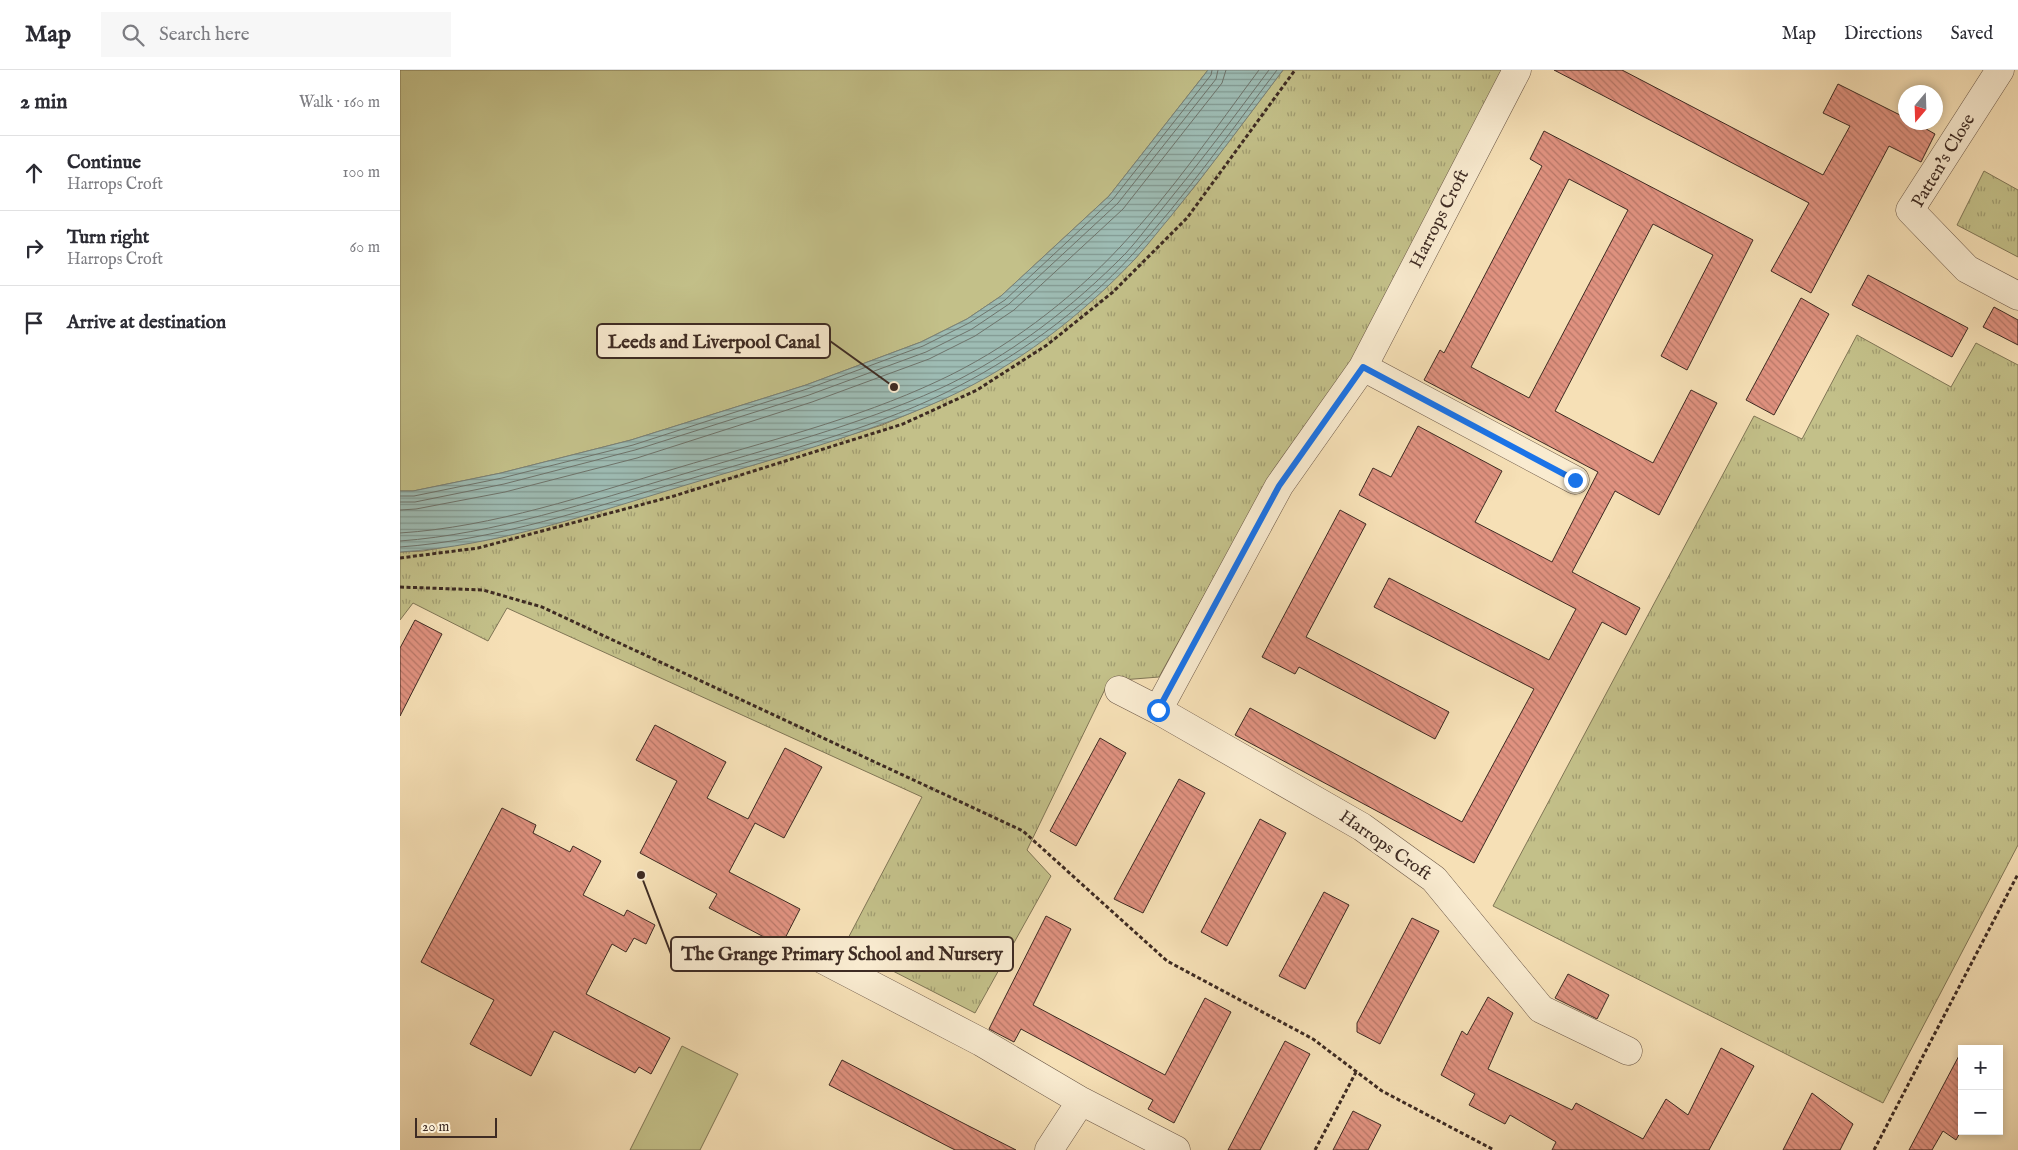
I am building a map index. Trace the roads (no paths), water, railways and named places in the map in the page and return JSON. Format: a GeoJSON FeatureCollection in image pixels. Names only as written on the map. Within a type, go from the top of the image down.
{"type":"FeatureCollection","features":[{"type":"Feature","properties":{"kind":"street","name":"Harrops Croft"},"geometry":{"type":"LineString","coordinates":[[1158,710],[1279,486],[1363,367],[1518,70]]}},
{"type":"Feature","properties":{"kind":"street","name":"Patten's Close"},"geometry":{"type":"LineString","coordinates":[[2000,70],[1910,210],[1967,269],[2018,296]]}},
{"type":"Feature","properties":{"kind":"street"},"geometry":{"type":"LineString","coordinates":[[1363,367],[1575,480]]}},
{"type":"Feature","properties":{"kind":"street","name":"Harrops Croft"},"geometry":{"type":"LineString","coordinates":[[1119,690],[1158,710],[1362,827],[1434,879],[1541,1009],[1628,1052]]}},
{"type":"Feature","properties":{"kind":"street"},"geometry":{"type":"LineString","coordinates":[[816,956],[981,1042],[1081,1101],[1176,1150]]}},
{"type":"Feature","properties":{"kind":"street"},"geometry":{"type":"LineString","coordinates":[[1050,1150],[1081,1101]]}},
{"type":"Feature","properties":{"kind":"water"},"geometry":{"type":"Polygon","coordinates":[[[1208,70],[1283,70],[1200,180],[1134,260],[1114,281],[1069,320],[996,372],[944,399],[913,412],[849,436],[784,456],[580,517],[509,536],[436,549],[400,552],[400,491],[413,491],[501,473],[631,440],[806,385],[921,342],[967,319],[1001,296],[1109,196],[1208,70]]]}},
{"type":"Feature","properties":{"kind":"place","name":"Leeds and Liverpool Canal"},"geometry":{"type":"Point","coordinates":[894,387]}},
{"type":"Feature","properties":{"kind":"place","name":"The Grange Primary School and Nursery"},"geometry":{"type":"Point","coordinates":[641,875]}}]}
